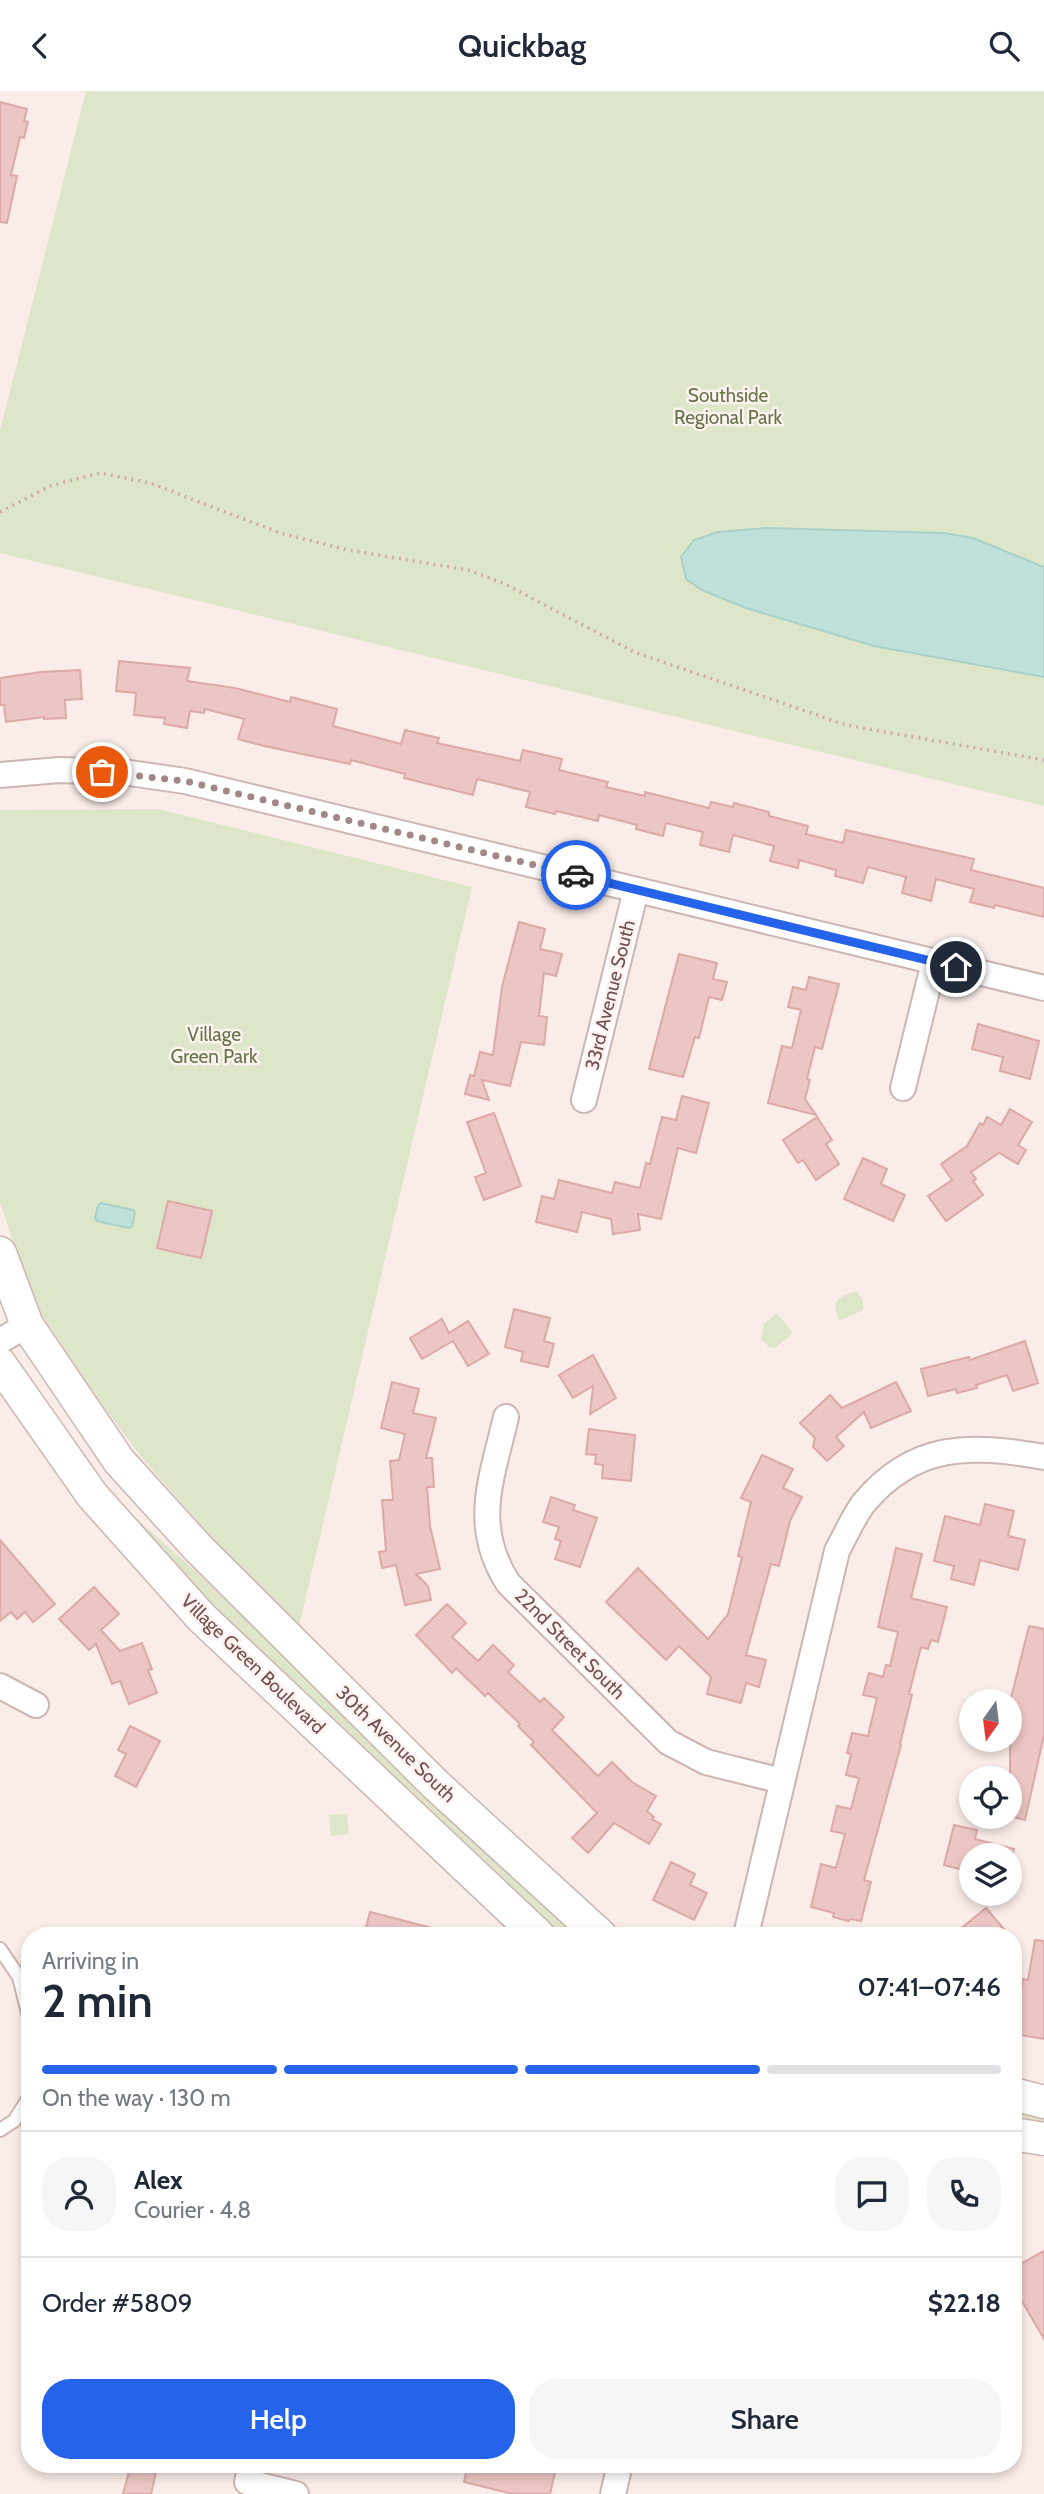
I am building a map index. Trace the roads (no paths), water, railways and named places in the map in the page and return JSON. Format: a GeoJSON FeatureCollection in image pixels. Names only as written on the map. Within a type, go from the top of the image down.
{"type":"FeatureCollection","features":[{"type":"Feature","properties":{"kind":"street"},"geometry":{"type":"LineString","coordinates":[[0,775],[72,770],[123,772],[185,781],[1044,988]]}},
{"type":"Feature","properties":{"kind":"street","name":"33rd Avenue South"},"geometry":{"type":"LineString","coordinates":[[584,1100],[636,890]]}},
{"type":"Feature","properties":{"kind":"street"},"geometry":{"type":"LineString","coordinates":[[902,1088],[934,962]]}},
{"type":"Feature","properties":{"kind":"street"},"geometry":{"type":"LineString","coordinates":[[0,1253],[27,1325],[0,1341]]}},
{"type":"Feature","properties":{"kind":"street","name":"30th Avenue South"},"geometry":{"type":"LineString","coordinates":[[27,1325],[119,1461],[198,1548],[436,1785],[591,1927]]}},
{"type":"Feature","properties":{"kind":"street","name":"Village Green Boulevard"},"geometry":{"type":"LineString","coordinates":[[0,1364],[92,1495],[201,1617],[530,1927]]}},
{"type":"Feature","properties":{"kind":"street","name":"22nd Street South"},"geometry":{"type":"LineString","coordinates":[[506,1417],[488,1494],[487,1531],[495,1562],[508,1583],[668,1742],[706,1762],[782,1781]]}},
{"type":"Feature","properties":{"kind":"street"},"geometry":{"type":"LineString","coordinates":[[748,1927],[837,1551],[862,1505],[900,1468],[949,1450],[1005,1450],[1044,1457]]}},
{"type":"Feature","properties":{"kind":"street"},"geometry":{"type":"LineString","coordinates":[[0,1686],[36,1705]]}},
{"type":"Feature","properties":{"kind":"street"},"geometry":{"type":"LineString","coordinates":[[1022,2096],[1044,2102]]}},
{"type":"Feature","properties":{"kind":"street"},"geometry":{"type":"LineString","coordinates":[[1022,2136],[1044,2140]]}},
{"type":"Feature","properties":{"kind":"street"},"geometry":{"type":"LineString","coordinates":[[249,2473],[247,2482],[296,2494]]}},
{"type":"Feature","properties":{"kind":"street"},"geometry":{"type":"LineString","coordinates":[[613,2494],[618,2473]]}},
{"type":"Feature","properties":{"kind":"lane"},"geometry":{"type":"LineString","coordinates":[[0,1949],[19,1977],[21,1985]]}},
{"type":"Feature","properties":{"kind":"lane"},"geometry":{"type":"LineString","coordinates":[[0,2130],[14,2121],[21,2110]]}},
{"type":"Feature","properties":{"kind":"water"},"geometry":{"type":"Polygon","coordinates":[[[766,528],[944,533],[973,538],[1044,567],[1044,677],[874,646],[746,608],[702,590],[686,579],[681,557],[694,540],[718,532],[766,528]]]}},
{"type":"Feature","properties":{"kind":"water"},"geometry":{"type":"Polygon","coordinates":[[[101,1203],[133,1210],[135,1213],[132,1226],[129,1228],[97,1221],[95,1218],[101,1203]]]}},
{"type":"Feature","properties":{"kind":"park label","name":"Southside Regional Park"},"geometry":{"type":"Point","coordinates":[728,406]}},
{"type":"Feature","properties":{"kind":"park label","name":"Village Green Park"},"geometry":{"type":"Point","coordinates":[214,1045]}}]}
